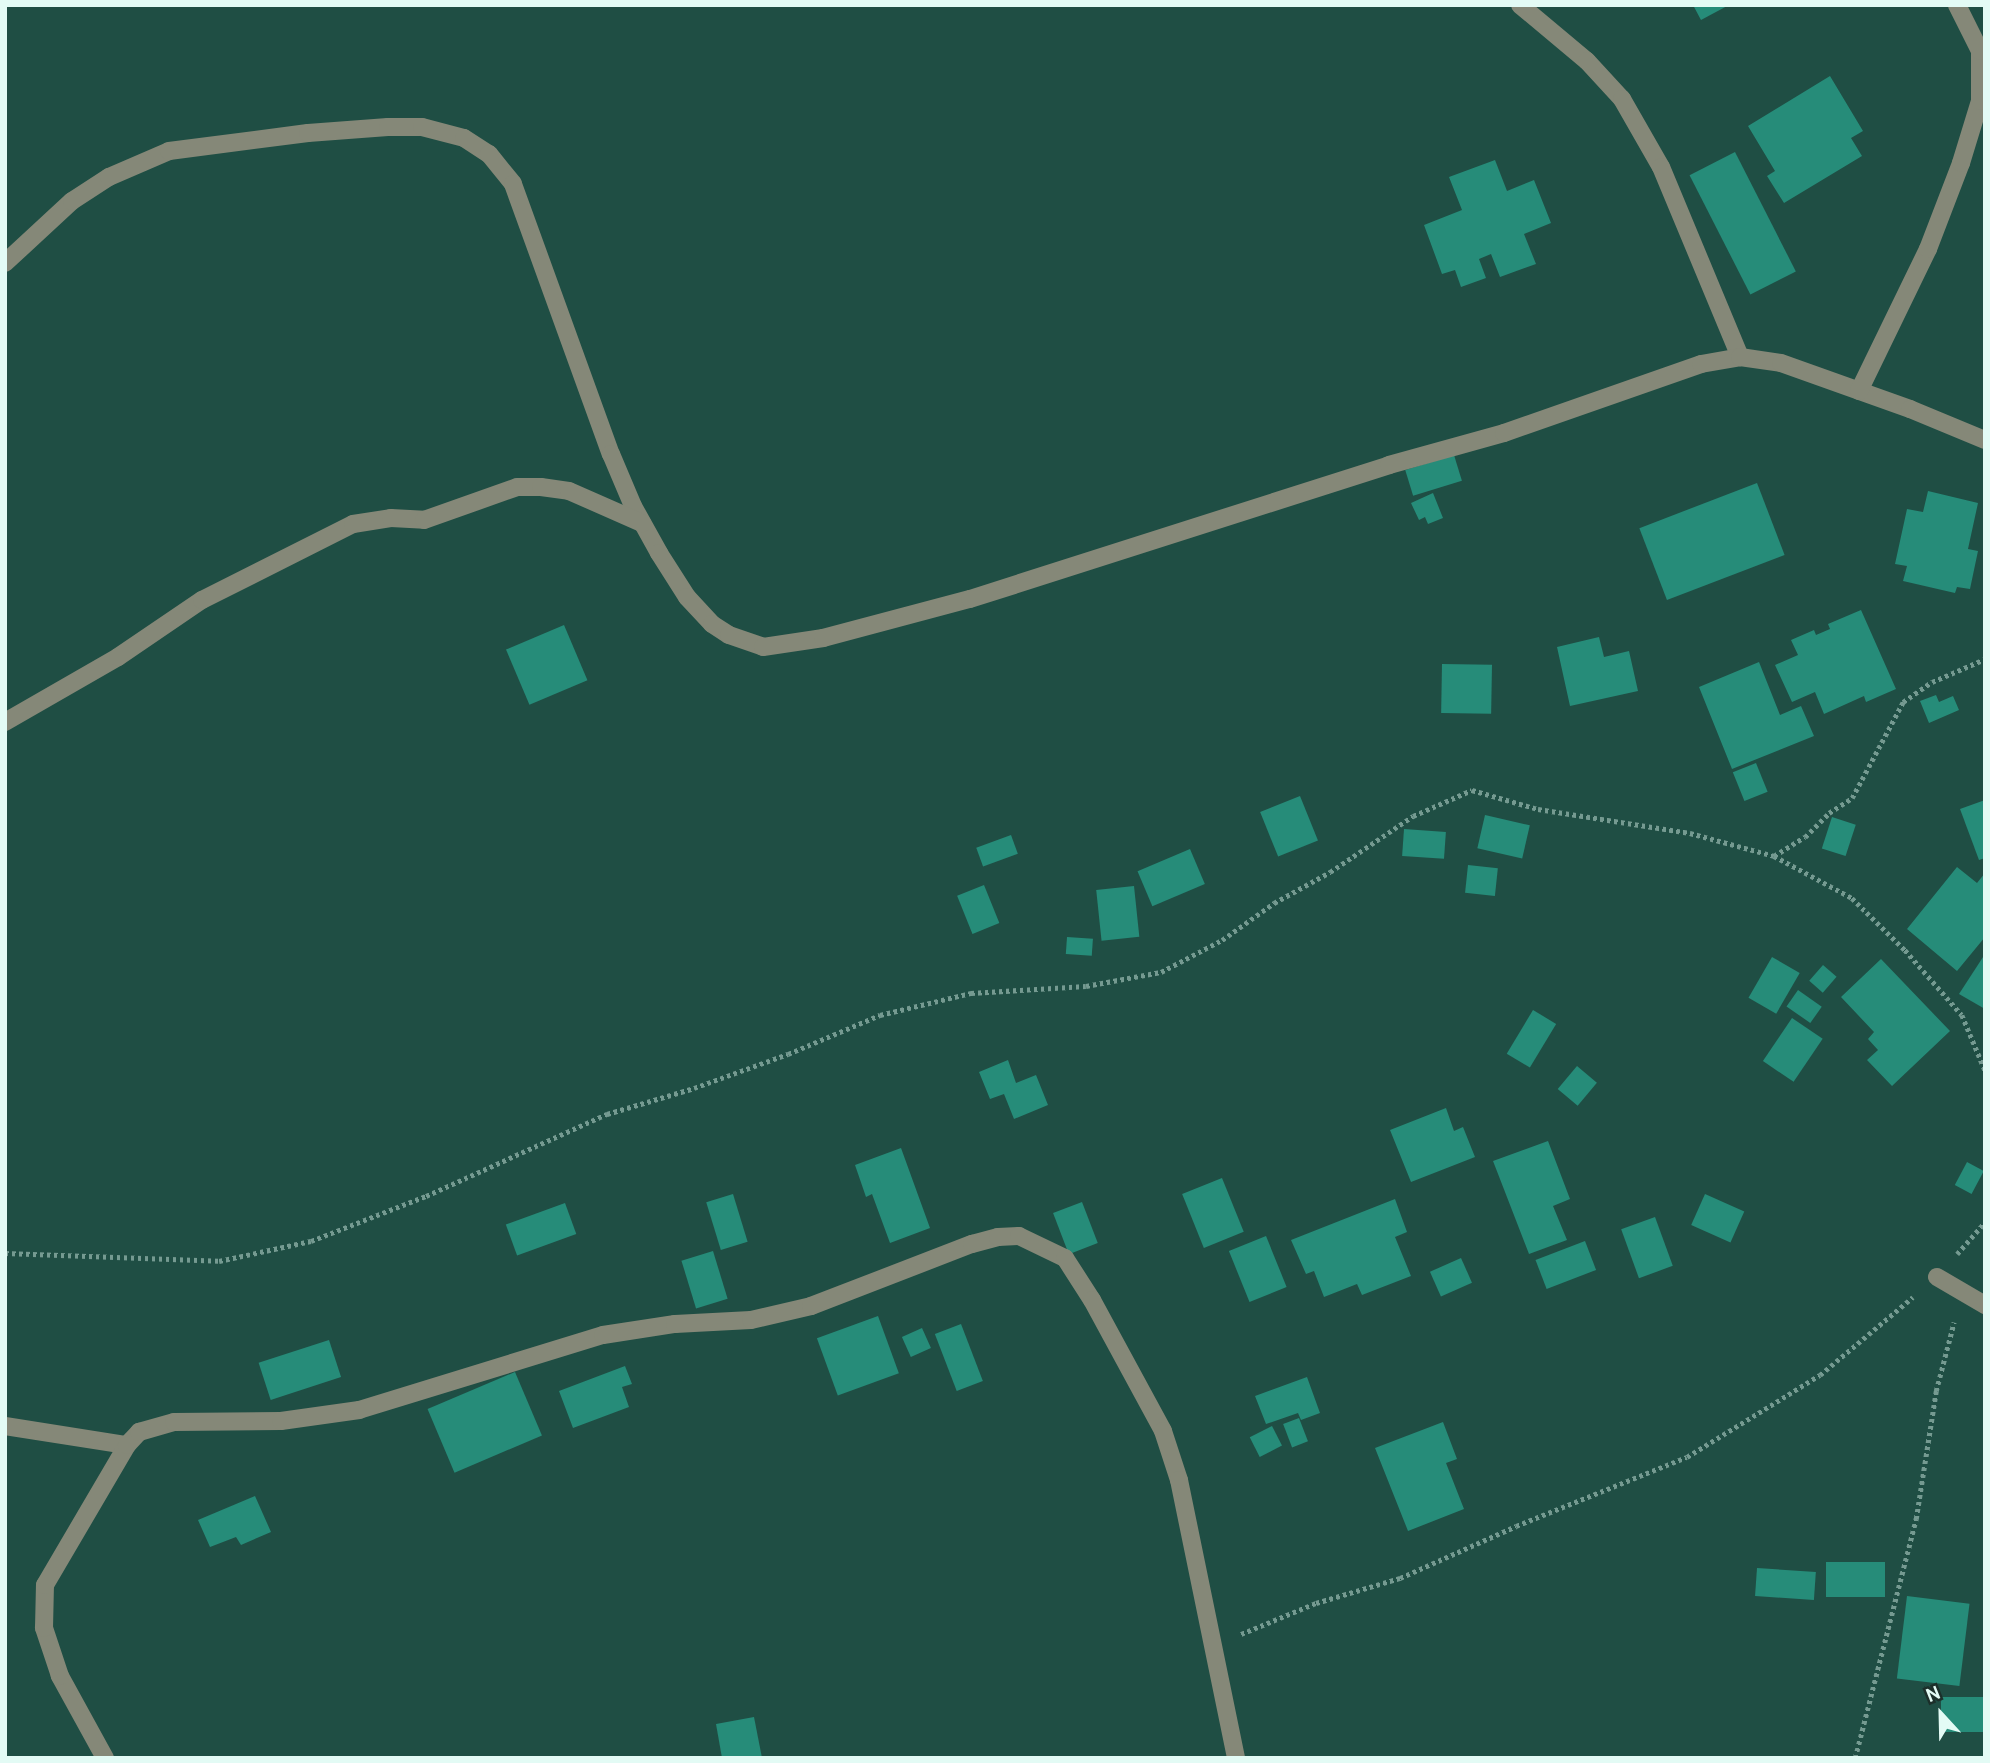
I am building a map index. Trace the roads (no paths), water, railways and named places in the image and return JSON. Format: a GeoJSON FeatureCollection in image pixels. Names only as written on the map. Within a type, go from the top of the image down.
{"type":"FeatureCollection","features":[{"type":"Feature","properties":{"kind":"street"},"geometry":{"type":"LineString","coordinates":[[1520,5],[1587,61],[1622,99],[1661,167],[1740,357]]}},
{"type":"Feature","properties":{"kind":"street"},"geometry":{"type":"LineString","coordinates":[[1859,391],[1928,249],[1961,163],[1980,101],[1980,51],[1957,5]]}},
{"type":"Feature","properties":{"kind":"street"},"geometry":{"type":"LineString","coordinates":[[5,263],[72,201],[109,177],[169,151],[308,133],[388,127],[422,127],[464,138],[489,154],[513,184],[611,454],[642,523],[687,597],[712,624],[729,635],[763,647],[823,638],[970,599],[1389,465],[1504,433],[1701,364],[1740,357],[1781,363],[1985,440]]}},
{"type":"Feature","properties":{"kind":"street"},"geometry":{"type":"LineString","coordinates":[[5,722],[118,657],[202,600],[353,524],[391,518],[424,520],[517,487],[569,491],[642,523]]}},
{"type":"Feature","properties":{"kind":"street"},"geometry":{"type":"LineString","coordinates":[[105,1758],[60,1676],[44,1628],[45,1586],[127,1445],[139,1433],[174,1422],[281,1421],[359,1410],[603,1335],[675,1324],[751,1320],[787,1312],[870,1286],[972,1244],[998,1237],[1019,1236],[1065,1258],[1092,1300],[1163,1431],[1180,1480],[1236,1758]]}},
{"type":"Feature","properties":{"kind":"street"},"geometry":{"type":"LineString","coordinates":[[1937,1277],[1985,1305]]}},
{"type":"Feature","properties":{"kind":"street"},"geometry":{"type":"LineString","coordinates":[[5,1426],[127,1445]]}}]}
